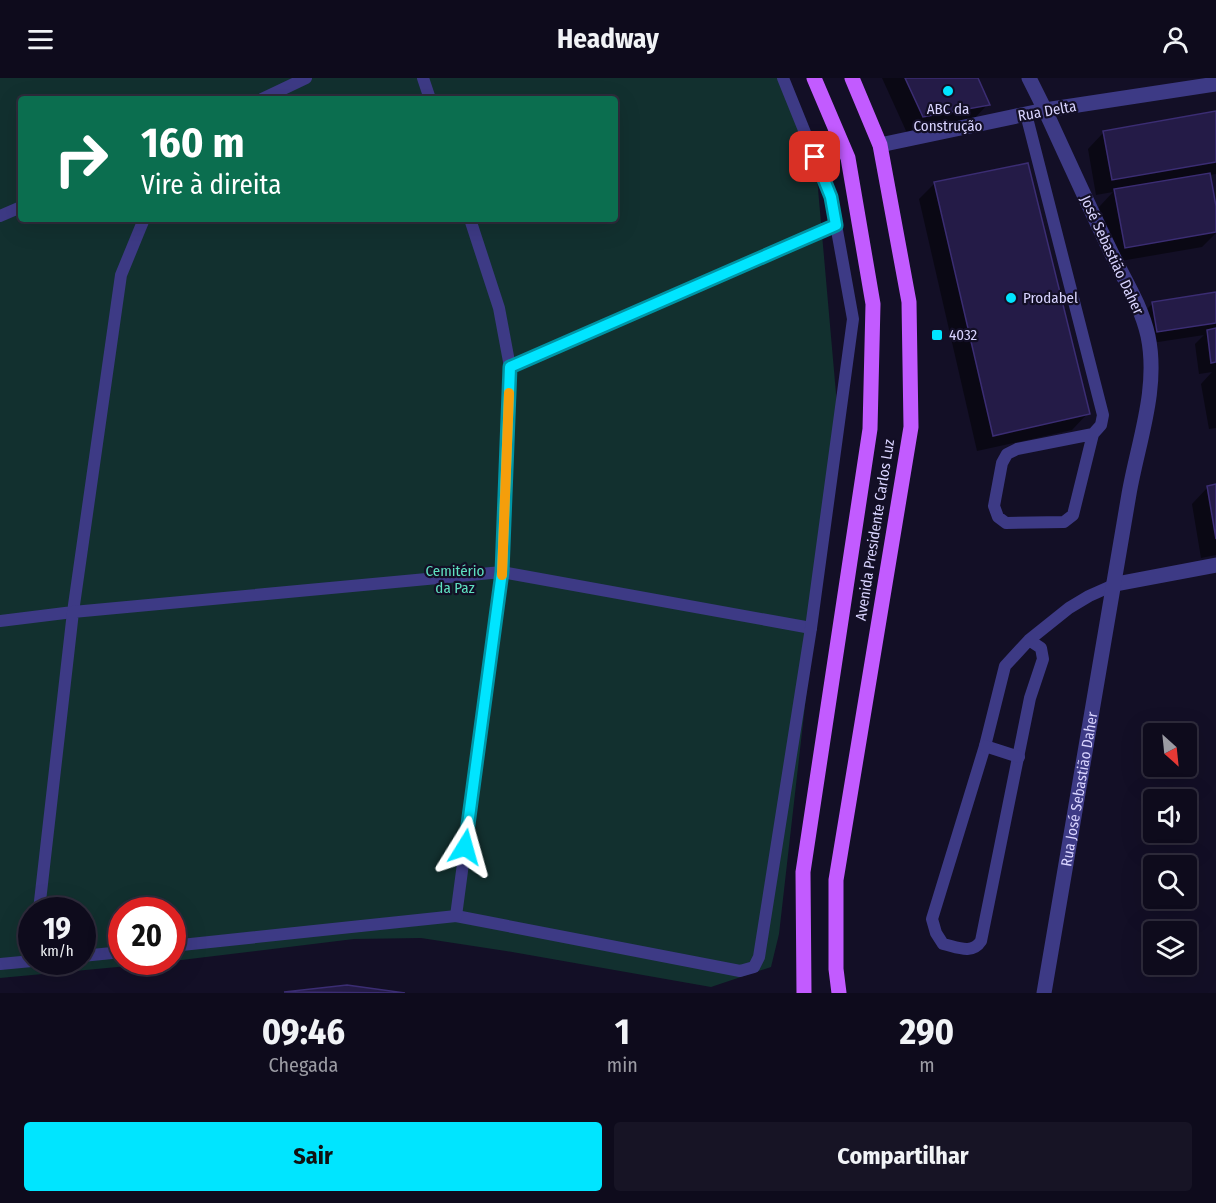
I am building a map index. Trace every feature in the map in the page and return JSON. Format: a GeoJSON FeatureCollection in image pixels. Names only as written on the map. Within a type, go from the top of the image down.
{"type":"FeatureCollection","features":[{"type":"Feature","properties":{"kind":"main road","name":"Avenida Presidente Carlos Luz"},"geometry":{"type":"LineString","coordinates":[[804,993],[803,872],[870,429],[873,304],[848,158],[814,78]]}},
{"type":"Feature","properties":{"kind":"main road","name":"Avenida Presidente Carlos Luz"},"geometry":{"type":"LineString","coordinates":[[839,993],[836,969],[836,880],[910,427],[909,302],[880,145],[852,78]]}},
{"type":"Feature","properties":{"kind":"street","name":"José Sebastião Daher"},"geometry":{"type":"LineString","coordinates":[[1029,78],[1136,300],[1148,336],[1151,369],[1147,413],[1130,492],[1116,584]]}},
{"type":"Feature","properties":{"kind":"street","name":"Rua Delta"},"geometry":{"type":"LineString","coordinates":[[880,145],[1045,110],[1216,84]]}},
{"type":"Feature","properties":{"kind":"street"},"geometry":{"type":"LineString","coordinates":[[1116,584],[1216,565]]}},
{"type":"Feature","properties":{"kind":"street","name":"Rua José Sebastião Daher"},"geometry":{"type":"LineString","coordinates":[[1044,993],[1116,584]]}},
{"type":"Feature","properties":{"kind":"lane"},"geometry":{"type":"LineString","coordinates":[[268,96],[306,78]]}},
{"type":"Feature","properties":{"kind":"lane"},"geometry":{"type":"LineString","coordinates":[[423,78],[429,96]]}},
{"type":"Feature","properties":{"kind":"lane"},"geometry":{"type":"LineString","coordinates":[[186,945],[456,916],[740,971],[754,967],[759,957],[811,628],[853,319],[831,197],[783,78]]}},
{"type":"Feature","properties":{"kind":"lane"},"geometry":{"type":"LineString","coordinates":[[1026,114],[1103,415],[1101,425],[1093,434],[1073,515],[1068,520],[1064,522],[1006,523],[998,517],[994,506],[1002,463],[1007,454],[1017,449],[1093,434]]}},
{"type":"Feature","properties":{"kind":"lane"},"geometry":{"type":"LineString","coordinates":[[0,216],[18,208]]}},
{"type":"Feature","properties":{"kind":"lane"},"geometry":{"type":"LineString","coordinates":[[40,897],[73,612],[121,275],[143,222]]}},
{"type":"Feature","properties":{"kind":"lane"},"geometry":{"type":"LineString","coordinates":[[456,916],[502,572],[510,367],[499,308],[471,222]]}},
{"type":"Feature","properties":{"kind":"lane"},"geometry":{"type":"LineString","coordinates":[[510,367],[836,225]]}},
{"type":"Feature","properties":{"kind":"lane"},"geometry":{"type":"LineString","coordinates":[[0,621],[73,612],[502,572],[811,628]]}},
{"type":"Feature","properties":{"kind":"lane"},"geometry":{"type":"LineString","coordinates":[[1029,640],[1041,648],[1043,659],[1030,698],[981,941],[977,947],[968,950],[943,944],[936,933],[932,919],[984,746],[1005,666],[1029,640],[1069,608],[1116,584]]}},
{"type":"Feature","properties":{"kind":"lane"},"geometry":{"type":"LineString","coordinates":[[984,746],[1019,757]]}},
{"type":"Feature","properties":{"kind":"lane"},"geometry":{"type":"LineString","coordinates":[[0,964],[18,962]]}},
{"type":"Feature","properties":{"kind":"green space","name":"Cemitério da Paz"},"geometry":{"type":"Polygon","coordinates":[[[0,78],[780,78],[816,166],[838,416],[779,934],[771,967],[711,987],[421,938],[354,939],[186,959],[186,897],[108,897],[108,968],[96,969],[96,897],[18,897],[18,975],[32,975],[0,978],[0,78]]]}},
{"type":"Feature","properties":{"kind":"building","name":"ABC da Construção"},"geometry":{"type":"Polygon","coordinates":[[[905,78],[978,78],[990,105],[923,117],[905,78]]]}},
{"type":"Feature","properties":{"kind":"building"},"geometry":{"type":"Polygon","coordinates":[[[1216,111],[1216,162],[1112,180],[1103,131],[1216,111]]]}},
{"type":"Feature","properties":{"kind":"building","name":"Prodabel"},"geometry":{"type":"Polygon","coordinates":[[[1028,163],[1090,414],[993,436],[934,182],[1028,163]]]}},
{"type":"Feature","properties":{"kind":"building"},"geometry":{"type":"Polygon","coordinates":[[[1210,173],[1216,206],[1216,232],[1125,248],[1114,189],[1210,173]]]}},
{"type":"Feature","properties":{"kind":"building"},"geometry":{"type":"Polygon","coordinates":[[[1216,292],[1216,323],[1157,332],[1152,302],[1216,292]]]}},
{"type":"Feature","properties":{"kind":"building"},"geometry":{"type":"Polygon","coordinates":[[[1216,328],[1216,362],[1211,363],[1207,330],[1216,328]]]}},
{"type":"Feature","properties":{"kind":"building"},"geometry":{"type":"Polygon","coordinates":[[[1216,484],[1216,539],[1207,486],[1216,484]]]}},
{"type":"Feature","properties":{"kind":"building"},"geometry":{"type":"Polygon","coordinates":[[[347,985],[405,993],[284,992],[347,985]]]}},
{"type":"Feature","properties":{"kind":"slow traffic"},"geometry":{"type":"LineString","coordinates":[[502,575],[509,393]]}},
{"type":"Feature","properties":{"kind":"place","name":"ABC da Construção"},"geometry":{"type":"Point","coordinates":[948,91]}},
{"type":"Feature","properties":{"kind":"place","name":"Prodabel"},"geometry":{"type":"Point","coordinates":[1011,298]}},
{"type":"Feature","properties":{"kind":"place","name":"4032"},"geometry":{"type":"Point","coordinates":[937,335]}},
{"type":"Feature","properties":{"kind":"route"},"geometry":{"type":"LineString","coordinates":[[465,847],[502,572],[510,367],[836,225],[831,197],[815,157]]}}]}
